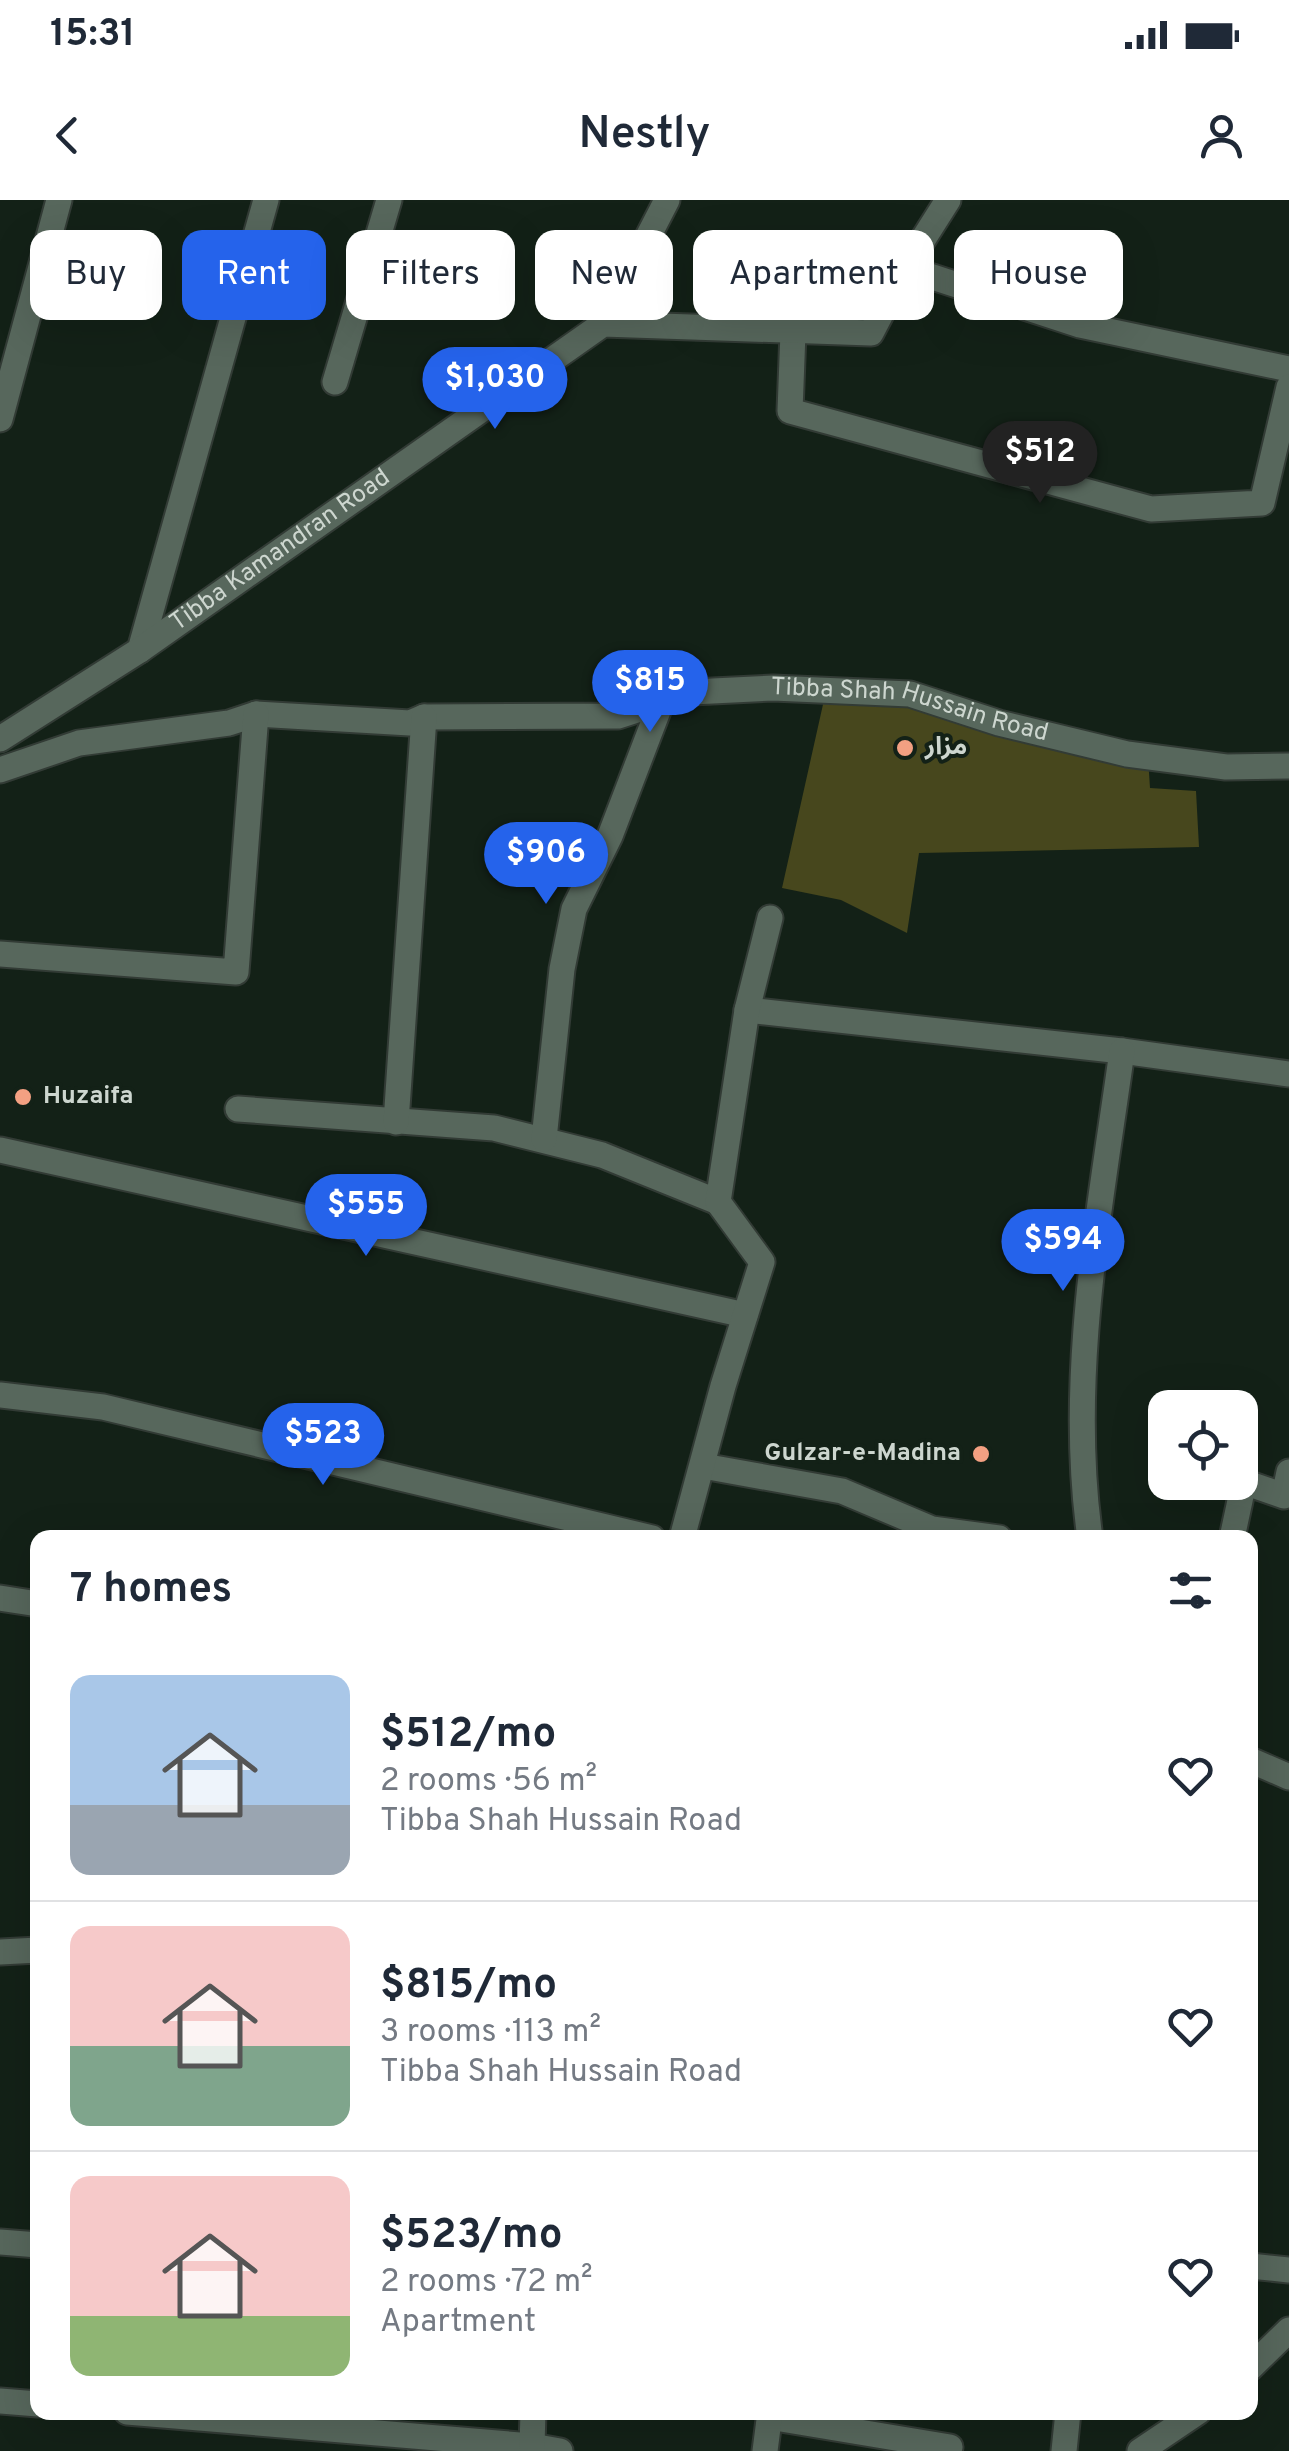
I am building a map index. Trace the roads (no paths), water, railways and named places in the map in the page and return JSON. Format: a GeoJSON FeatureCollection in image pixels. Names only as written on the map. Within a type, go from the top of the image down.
{"type":"FeatureCollection","features":[{"type":"Feature","properties":{"kind":"street"},"geometry":{"type":"LineString","coordinates":[[0,416],[59,200]]}},
{"type":"Feature","properties":{"kind":"street"},"geometry":{"type":"LineString","coordinates":[[140,650],[266,200]]}},
{"type":"Feature","properties":{"kind":"street"},"geometry":{"type":"LineString","coordinates":[[335,382],[390,200]]}},
{"type":"Feature","properties":{"kind":"street"},"geometry":{"type":"LineString","coordinates":[[667,200],[603,324],[871,333],[878,320]]}},
{"type":"Feature","properties":{"kind":"street"},"geometry":{"type":"LineString","coordinates":[[929,230],[948,200]]}},
{"type":"Feature","properties":{"kind":"street"},"geometry":{"type":"LineString","coordinates":[[934,278],[1080,326],[1289,368]]}},
{"type":"Feature","properties":{"kind":"street","name":"Tibba Kamandran Road"},"geometry":{"type":"LineString","coordinates":[[0,739],[140,650],[603,324]]}},
{"type":"Feature","properties":{"kind":"street"},"geometry":{"type":"LineString","coordinates":[[793,332],[790,411],[1151,508],[1262,503],[1289,387]]}},
{"type":"Feature","properties":{"kind":"street","name":"Tibba Shah Hussain Road"},"geometry":{"type":"LineString","coordinates":[[0,770],[79,743],[229,724],[256,714],[410,724],[424,717],[618,716],[692,692],[773,688],[910,694],[998,724],[1126,754],[1226,768],[1289,766]]}},
{"type":"Feature","properties":{"kind":"street"},"geometry":{"type":"LineString","coordinates":[[544,1139],[562,969],[574,910],[610,836],[661,703]]}},
{"type":"Feature","properties":{"kind":"street"},"geometry":{"type":"LineString","coordinates":[[0,954],[236,972],[256,714]]}},
{"type":"Feature","properties":{"kind":"street"},"geometry":{"type":"LineString","coordinates":[[396,1122],[424,717]]}},
{"type":"Feature","properties":{"kind":"street"},"geometry":{"type":"LineString","coordinates":[[718,1202],[747,1010],[770,918]]}},
{"type":"Feature","properties":{"kind":"street"},"geometry":{"type":"LineString","coordinates":[[747,1010],[1122,1051],[1289,1074]]}},
{"type":"Feature","properties":{"kind":"street"},"geometry":{"type":"LineString","coordinates":[[1089,1530],[1084,1494],[1084,1387],[1092,1272],[1122,1051]]}},
{"type":"Feature","properties":{"kind":"street"},"geometry":{"type":"LineString","coordinates":[[238,1109],[494,1128],[602,1156],[718,1202],[762,1262],[684,1530]]}},
{"type":"Feature","properties":{"kind":"street"},"geometry":{"type":"LineString","coordinates":[[0,1150],[745,1315]]}},
{"type":"Feature","properties":{"kind":"street"},"geometry":{"type":"LineString","coordinates":[[0,1395],[103,1407],[618,1530]]}},
{"type":"Feature","properties":{"kind":"street"},"geometry":{"type":"LineString","coordinates":[[703,1466],[842,1491],[939,1530]]}},
{"type":"Feature","properties":{"kind":"street"},"geometry":{"type":"LineString","coordinates":[[1234,1530],[1244,1482],[1284,1496],[1289,1472]]}},
{"type":"Feature","properties":{"kind":"street"},"geometry":{"type":"LineString","coordinates":[[0,1598],[30,1603]]}},
{"type":"Feature","properties":{"kind":"street"},"geometry":{"type":"LineString","coordinates":[[1258,1763],[1289,1777]]}},
{"type":"Feature","properties":{"kind":"street"},"geometry":{"type":"LineString","coordinates":[[0,1952],[30,1950]]}},
{"type":"Feature","properties":{"kind":"street"},"geometry":{"type":"LineString","coordinates":[[0,2242],[30,2245]]}},
{"type":"Feature","properties":{"kind":"street"},"geometry":{"type":"LineString","coordinates":[[1258,2267],[1289,2270]]}},
{"type":"Feature","properties":{"kind":"street"},"geometry":{"type":"LineString","coordinates":[[1258,2360],[1289,2330]]}},
{"type":"Feature","properties":{"kind":"street"},"geometry":{"type":"LineString","coordinates":[[0,2401],[30,2403]]}},
{"type":"Feature","properties":{"kind":"street"},"geometry":{"type":"LineString","coordinates":[[222,2420],[560,2451]]}},
{"type":"Feature","properties":{"kind":"street"},"geometry":{"type":"LineString","coordinates":[[532,2446],[533,2420]]}},
{"type":"Feature","properties":{"kind":"street"},"geometry":{"type":"LineString","coordinates":[[765,2451],[769,2420]]}},
{"type":"Feature","properties":{"kind":"street"},"geometry":{"type":"LineString","coordinates":[[798,2420],[950,2447]]}},
{"type":"Feature","properties":{"kind":"street"},"geometry":{"type":"LineString","coordinates":[[1064,2451],[1067,2420]]}},
{"type":"Feature","properties":{"kind":"street"},"geometry":{"type":"LineString","coordinates":[[1140,2451],[1186,2420]]}},
{"type":"Feature","properties":{"kind":"place","name":"مزار"},"geometry":{"type":"Point","coordinates":[905,748]}},
{"type":"Feature","properties":{"kind":"place","name":"Huzaifa"},"geometry":{"type":"Point","coordinates":[23,1097]}},
{"type":"Feature","properties":{"kind":"place","name":"Gulzar-e-Madina"},"geometry":{"type":"Point","coordinates":[981,1454]}}]}
